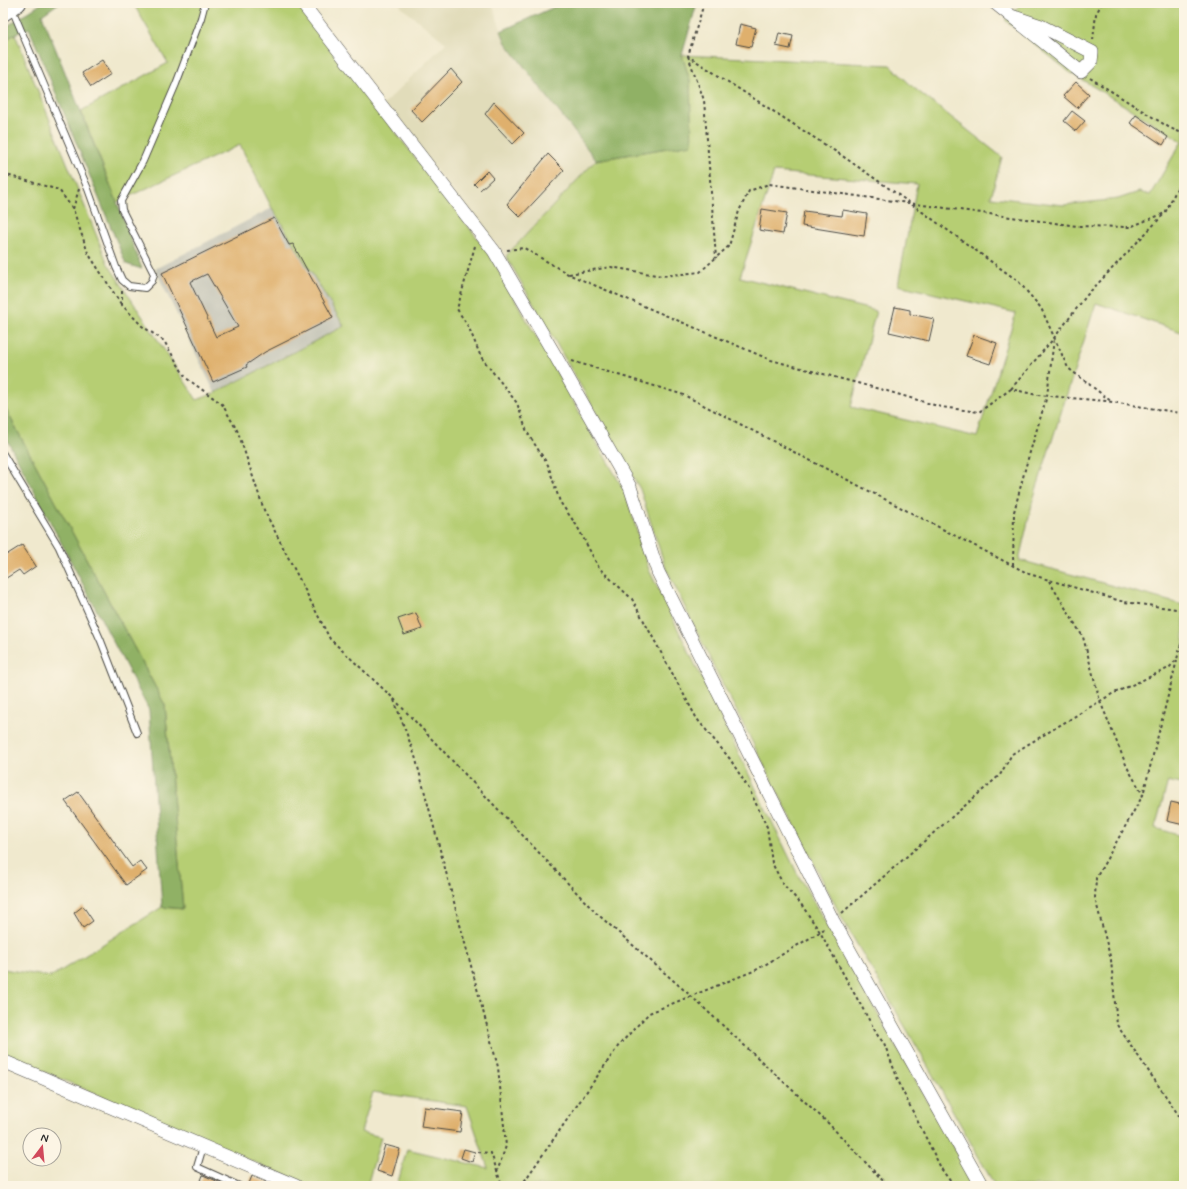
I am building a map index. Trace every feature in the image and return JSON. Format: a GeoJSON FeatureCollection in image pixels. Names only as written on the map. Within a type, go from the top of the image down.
{"type":"FeatureCollection","features":[{"type":"Feature","properties":{"kind":"street"},"geometry":{"type":"LineString","coordinates":[[302,3],[494,251],[556,357],[630,487],[658,572],[833,921],[982,1186]]}},
{"type":"Feature","properties":{"kind":"street"},"geometry":{"type":"LineString","coordinates":[[995,3],[1011,16],[1081,72],[1091,62],[1092,52],[1041,26],[1011,16]]}},
{"type":"Feature","properties":{"kind":"street"},"geometry":{"type":"LineString","coordinates":[[3,1061],[296,1186]]}},
{"type":"Feature","properties":{"kind":"lane"},"geometry":{"type":"LineString","coordinates":[[11,8],[83,177],[122,280],[130,286],[145,288],[152,281],[154,274],[122,210],[121,201],[142,161],[176,84],[201,18],[205,3]]}},
{"type":"Feature","properties":{"kind":"lane"},"geometry":{"type":"LineString","coordinates":[[4,459],[59,547],[101,641],[137,733]]}},
{"type":"Feature","properties":{"kind":"lane"},"geometry":{"type":"LineString","coordinates":[[203,1146],[198,1166],[239,1186]]}},
{"type":"Feature","properties":{"kind":"path"},"geometry":{"type":"LineString","coordinates":[[704,3],[688,56],[704,100],[716,258]]}},
{"type":"Feature","properties":{"kind":"path"},"geometry":{"type":"LineString","coordinates":[[1092,52],[1096,14],[1102,3]]}},
{"type":"Feature","properties":{"kind":"path"},"geometry":{"type":"LineString","coordinates":[[688,56],[841,155],[1018,281],[1041,308],[1068,368],[1113,402]]}},
{"type":"Feature","properties":{"kind":"path"},"geometry":{"type":"LineString","coordinates":[[1081,72],[1170,128],[1184,134]]}},
{"type":"Feature","properties":{"kind":"path"},"geometry":{"type":"LineString","coordinates":[[3,174],[59,190],[73,209],[88,253],[122,305],[142,326],[164,340],[186,378],[222,404],[238,432],[264,510],[330,639],[394,699],[595,912],[691,996],[828,1123],[888,1186]]}},
{"type":"Feature","properties":{"kind":"path"},"geometry":{"type":"LineString","coordinates":[[494,251],[524,248],[568,274],[771,360],[887,391],[940,407],[979,412],[1010,389],[1054,338],[1087,295],[1165,213],[1184,174]]}},
{"type":"Feature","properties":{"kind":"path"},"geometry":{"type":"LineString","coordinates":[[73,209],[83,177]]}},
{"type":"Feature","properties":{"kind":"path"},"geometry":{"type":"LineString","coordinates":[[568,274],[610,267],[662,276],[700,272],[729,246],[739,211],[749,191],[769,184],[1077,226],[1130,227],[1165,213]]}},
{"type":"Feature","properties":{"kind":"path"},"geometry":{"type":"LineString","coordinates":[[1179,185],[1184,186]]}},
{"type":"Feature","properties":{"kind":"path"},"geometry":{"type":"LineString","coordinates":[[479,232],[457,309],[469,328],[481,357],[517,403],[526,432],[548,465],[560,502],[577,526],[599,568],[632,599],[697,719],[730,759],[749,789],[767,827],[772,863],[783,884],[801,904],[820,932],[878,1036],[884,1043],[902,1090],[942,1170],[954,1186]]}},
{"type":"Feature","properties":{"kind":"path"},"geometry":{"type":"LineString","coordinates":[[122,280],[122,305]]}},
{"type":"Feature","properties":{"kind":"path"},"geometry":{"type":"LineString","coordinates":[[1013,566],[1014,512],[1047,396],[1054,338]]}},
{"type":"Feature","properties":{"kind":"path"},"geometry":{"type":"LineString","coordinates":[[556,357],[684,395],[1029,574],[1124,602],[1184,610]]}},
{"type":"Feature","properties":{"kind":"path"},"geometry":{"type":"LineString","coordinates":[[1010,389],[1037,395],[1113,402],[1181,413],[1184,415]]}},
{"type":"Feature","properties":{"kind":"path"},"geometry":{"type":"LineString","coordinates":[[1048,580],[1083,637],[1100,701],[1127,767],[1143,795]]}},
{"type":"Feature","properties":{"kind":"path"},"geometry":{"type":"LineString","coordinates":[[1184,634],[1143,795],[1096,878],[1095,898],[1111,960],[1117,1026],[1184,1123]]}},
{"type":"Feature","properties":{"kind":"path"},"geometry":{"type":"LineString","coordinates":[[521,1186],[619,1045],[649,1013],[756,970],[820,932],[1000,775],[1012,754],[1112,694],[1169,668],[1177,659]]}},
{"type":"Feature","properties":{"kind":"path"},"geometry":{"type":"LineString","coordinates":[[394,699],[415,756],[498,1067],[506,1146],[497,1172]]}},
{"type":"Feature","properties":{"kind":"path"},"geometry":{"type":"LineString","coordinates":[[478,1152],[491,1153],[502,1186]]}},
{"type":"Feature","properties":{"kind":"shaded area"},"geometry":{"type":"Polygon","coordinates":[[[400,3],[490,3],[493,7],[506,43],[596,160],[506,256],[383,105],[446,43],[401,7],[400,3]]]}},
{"type":"Feature","properties":{"kind":"shaded area"},"geometry":{"type":"Polygon","coordinates":[[[272,208],[344,326],[215,393],[155,269],[272,208]]]}},
{"type":"Feature","properties":{"kind":"green space"},"geometry":{"type":"Polygon","coordinates":[[[42,3],[59,3],[42,15],[117,202],[142,269],[126,264],[29,28],[15,34],[3,42],[3,29],[42,3]]]}},
{"type":"Feature","properties":{"kind":"green space"},"geometry":{"type":"Polygon","coordinates":[[[133,3],[296,3],[488,252],[625,492],[649,570],[797,873],[976,1186],[397,1186],[407,1149],[488,1168],[467,1106],[373,1092],[361,1132],[381,1137],[367,1186],[310,1186],[3,1054],[3,969],[51,977],[162,907],[183,909],[165,705],[3,404],[3,42],[15,34],[108,264],[197,400],[215,393],[344,326],[272,208],[240,145],[117,202],[81,111],[168,63],[133,3]]]}},
{"type":"Feature","properties":{"kind":"green space"},"geometry":{"type":"Polygon","coordinates":[[[563,3],[697,3],[682,55],[690,81],[692,144],[596,160],[506,43],[501,31],[563,3]]]}},
{"type":"Feature","properties":{"kind":"green space"},"geometry":{"type":"Polygon","coordinates":[[[1022,3],[1184,3],[1184,333],[1096,303],[1033,500],[1019,560],[1183,605],[1184,603],[1184,785],[1168,781],[1155,828],[1184,837],[1184,1186],[995,1186],[917,1047],[844,922],[713,665],[665,566],[640,489],[506,256],[596,160],[691,144],[690,81],[682,55],[890,65],[914,88],[1002,157],[991,197],[1064,205],[1118,199],[1139,192],[1150,195],[1182,141],[1068,71],[1005,20],[1022,3]],[[774,172],[740,277],[876,311],[851,407],[977,437],[1016,313],[898,285],[917,184],[774,172]]]}},
{"type":"Feature","properties":{"kind":"green space"},"geometry":{"type":"Polygon","coordinates":[[[3,404],[165,705],[183,909],[162,907],[149,710],[3,432],[3,404]]]}},
{"type":"Feature","properties":{"kind":"building"},"geometry":{"type":"Polygon","coordinates":[[[740,24],[756,28],[751,47],[736,44],[740,24]]]}},
{"type":"Feature","properties":{"kind":"building"},"geometry":{"type":"Polygon","coordinates":[[[779,33],[793,36],[790,49],[776,46],[779,33]]]}},
{"type":"Feature","properties":{"kind":"building"},"geometry":{"type":"Polygon","coordinates":[[[102,60],[111,74],[91,87],[82,73],[102,60]]]}},
{"type":"Feature","properties":{"kind":"building"},"geometry":{"type":"Polygon","coordinates":[[[451,69],[462,82],[422,122],[411,110],[451,69]]]}},
{"type":"Feature","properties":{"kind":"building"},"geometry":{"type":"Polygon","coordinates":[[[1076,82],[1089,94],[1077,108],[1063,96],[1076,82]]]}},
{"type":"Feature","properties":{"kind":"building"},"geometry":{"type":"Polygon","coordinates":[[[494,102],[524,133],[513,144],[485,114],[494,102]]]}},
{"type":"Feature","properties":{"kind":"building"},"geometry":{"type":"Polygon","coordinates":[[[1072,111],[1085,121],[1076,131],[1064,121],[1072,111]]]}},
{"type":"Feature","properties":{"kind":"building"},"geometry":{"type":"Polygon","coordinates":[[[1136,115],[1168,137],[1163,145],[1130,123],[1136,115]]]}},
{"type":"Feature","properties":{"kind":"building"},"geometry":{"type":"Polygon","coordinates":[[[548,154],[564,170],[520,217],[507,204],[548,154]]]}},
{"type":"Feature","properties":{"kind":"building"},"geometry":{"type":"Polygon","coordinates":[[[487,171],[493,178],[480,190],[474,184],[487,171]]]}},
{"type":"Feature","properties":{"kind":"building"},"geometry":{"type":"Polygon","coordinates":[[[762,209],[787,213],[783,234],[759,230],[762,209]]]}},
{"type":"Feature","properties":{"kind":"building"},"geometry":{"type":"Polygon","coordinates":[[[843,210],[867,214],[864,236],[802,226],[804,211],[842,216],[843,210]]]}},
{"type":"Feature","properties":{"kind":"building"},"geometry":{"type":"Polygon","coordinates":[[[274,218],[289,245],[293,244],[333,318],[265,352],[246,365],[247,367],[213,382],[162,273],[274,218]],[[207,274],[190,282],[216,337],[238,327],[207,274]]]}},
{"type":"Feature","properties":{"kind":"building"},"geometry":{"type":"Polygon","coordinates":[[[895,307],[910,310],[910,314],[934,319],[929,341],[889,332],[895,307]]]}},
{"type":"Feature","properties":{"kind":"building"},"geometry":{"type":"Polygon","coordinates":[[[974,335],[997,343],[990,364],[966,356],[974,335]]]}},
{"type":"Feature","properties":{"kind":"building"},"geometry":{"type":"Polygon","coordinates":[[[22,545],[36,566],[23,575],[19,570],[3,580],[3,557],[22,545]]]}},
{"type":"Feature","properties":{"kind":"building"},"geometry":{"type":"Polygon","coordinates":[[[416,613],[422,629],[404,635],[398,619],[416,613]]]}},
{"type":"Feature","properties":{"kind":"building"},"geometry":{"type":"Polygon","coordinates":[[[78,792],[132,867],[140,861],[147,870],[126,885],[65,801],[78,792]]]}},
{"type":"Feature","properties":{"kind":"building"},"geometry":{"type":"Polygon","coordinates":[[[1171,802],[1184,805],[1184,825],[1167,821],[1171,802]]]}},
{"type":"Feature","properties":{"kind":"building"},"geometry":{"type":"Polygon","coordinates":[[[83,906],[93,921],[83,928],[74,913],[83,906]]]}},
{"type":"Feature","properties":{"kind":"building"},"geometry":{"type":"Polygon","coordinates":[[[424,1107],[463,1112],[460,1132],[421,1127],[424,1107]]]}},
{"type":"Feature","properties":{"kind":"building"},"geometry":{"type":"Polygon","coordinates":[[[385,1145],[400,1149],[392,1176],[377,1171],[385,1145]]]}},
{"type":"Feature","properties":{"kind":"building"},"geometry":{"type":"Polygon","coordinates":[[[464,1149],[475,1152],[472,1162],[461,1158],[464,1149]]]}},
{"type":"Feature","properties":{"kind":"building"},"geometry":{"type":"Polygon","coordinates":[[[203,1175],[228,1186],[199,1186],[203,1175]]]}},
{"type":"Feature","properties":{"kind":"building"},"geometry":{"type":"Polygon","coordinates":[[[252,1176],[276,1186],[248,1186],[252,1176]]]}}]}
